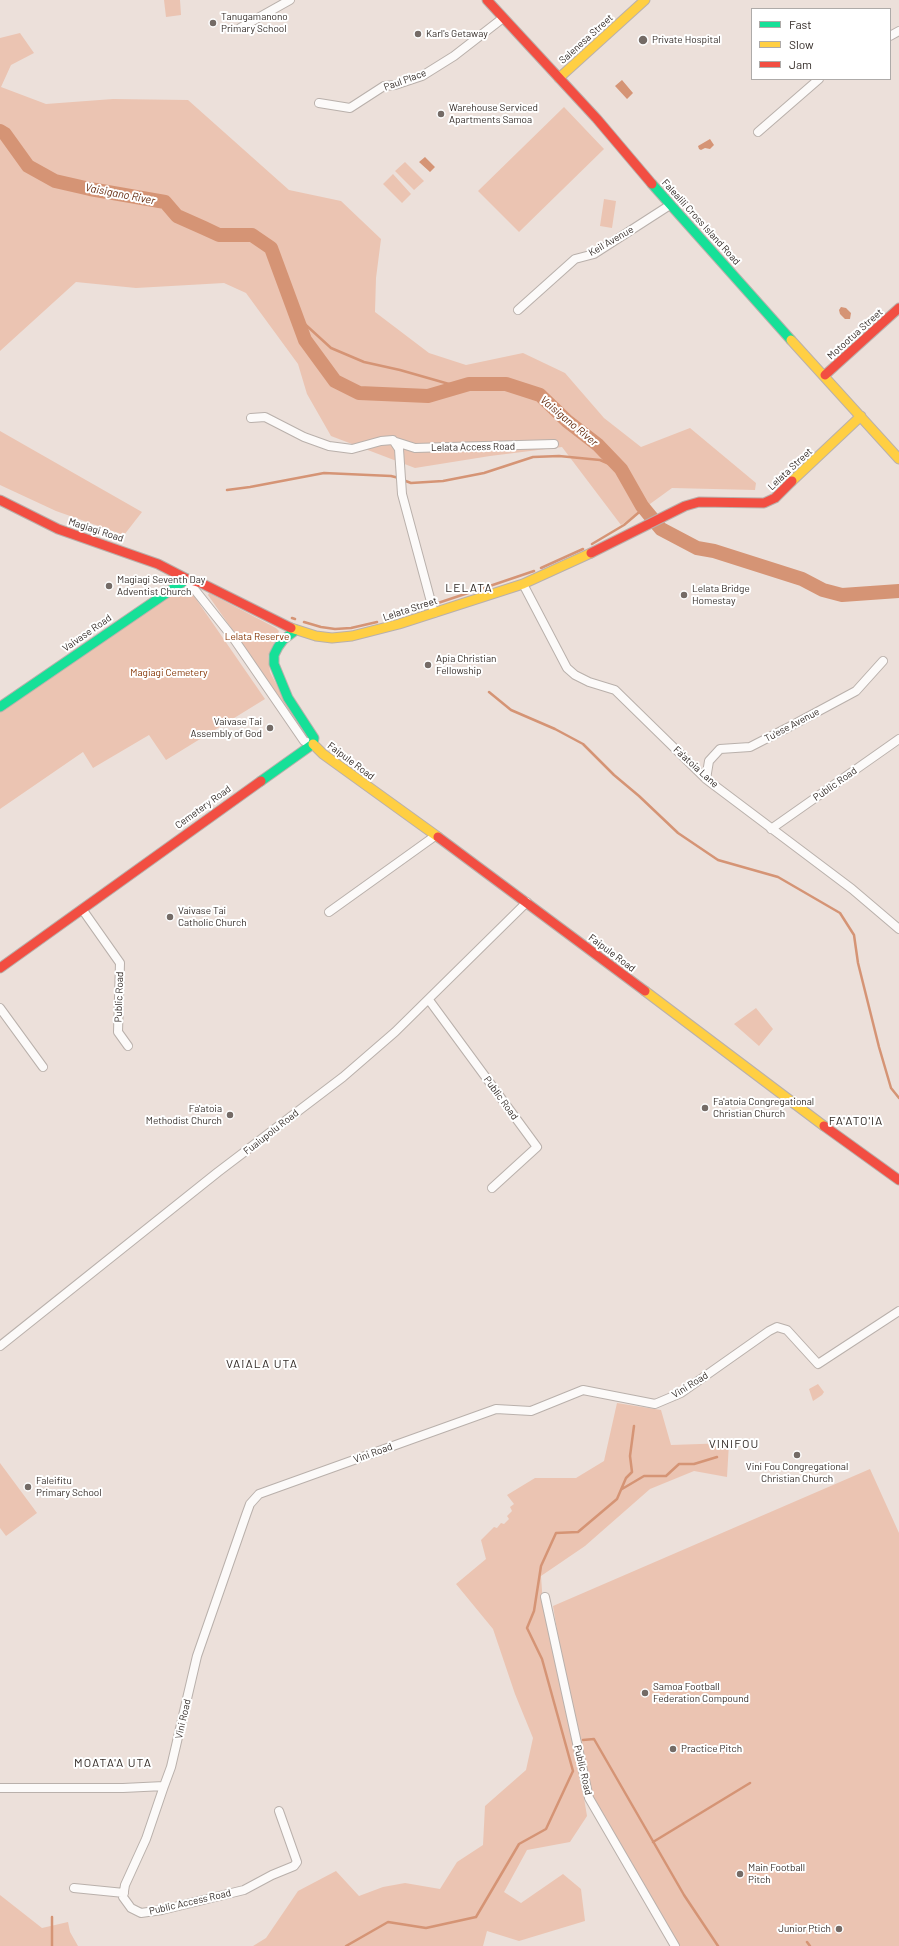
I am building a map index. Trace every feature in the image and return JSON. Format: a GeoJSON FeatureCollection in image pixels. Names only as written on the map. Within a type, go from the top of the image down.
{"type":"FeatureCollection","features":[{"type":"Feature","properties":{"kind":"main road","name":"Falealili Cross Island Road"},"geometry":{"type":"LineString","coordinates":[[487,0],[618,143],[670,205],[825,375],[899,459]]}},
{"type":"Feature","properties":{"kind":"main road","name":"Salenesa Street"},"geometry":{"type":"LineString","coordinates":[[559,78],[645,0]]}},
{"type":"Feature","properties":{"kind":"main road","name":"Motootua Street"},"geometry":{"type":"LineString","coordinates":[[825,375],[899,308]]}},
{"type":"Feature","properties":{"kind":"main road","name":"Lelata Street"},"geometry":{"type":"LineString","coordinates":[[187,579],[201,583],[296,630],[332,638],[352,636],[386,628],[523,584],[600,549],[673,512],[699,502],[747,504],[764,503],[776,498],[860,416]]}},
{"type":"Feature","properties":{"kind":"main road","name":"Magiagi Road"},"geometry":{"type":"LineString","coordinates":[[0,500],[58,529],[136,555],[169,569],[187,579]]}},
{"type":"Feature","properties":{"kind":"main road","name":"Vaivase Road"},"geometry":{"type":"LineString","coordinates":[[0,707],[187,579]]}},
{"type":"Feature","properties":{"kind":"main road"},"geometry":{"type":"LineString","coordinates":[[296,630],[283,640],[278,647],[274,655],[274,664],[288,698],[314,738],[313,744]]}},
{"type":"Feature","properties":{"kind":"main road","name":"Faipule Road"},"geometry":{"type":"LineString","coordinates":[[313,744],[323,754],[527,902],[784,1096],[899,1180]]}},
{"type":"Feature","properties":{"kind":"main road","name":"Cemetery Road"},"geometry":{"type":"LineString","coordinates":[[0,968],[313,744]]}},
{"type":"Feature","properties":{"kind":"street"},"geometry":{"type":"LineString","coordinates":[[240,28],[290,0]]}},
{"type":"Feature","properties":{"kind":"street","name":"Paul Place"},"geometry":{"type":"LineString","coordinates":[[319,103],[350,108],[384,86],[396,85],[422,76],[454,56],[503,18]]}},
{"type":"Feature","properties":{"kind":"street"},"geometry":{"type":"LineString","coordinates":[[758,132],[818,80]]}},
{"type":"Feature","properties":{"kind":"street","name":"Keil Avenue"},"geometry":{"type":"LineString","coordinates":[[518,310],[575,259],[594,254],[670,205]]}},
{"type":"Feature","properties":{"kind":"street","name":"Lelata Access Road"},"geometry":{"type":"LineString","coordinates":[[251,418],[265,417],[304,436],[329,446],[352,449],[381,441],[393,440],[415,448],[554,444]]}},
{"type":"Feature","properties":{"kind":"street"},"geometry":{"type":"LineString","coordinates":[[393,440],[399,449],[399,473],[402,494],[434,613]]}},
{"type":"Feature","properties":{"kind":"street"},"geometry":{"type":"LineString","coordinates":[[187,579],[234,639],[304,741],[313,744]]}},
{"type":"Feature","properties":{"kind":"street","name":"Fa'atoia Lane"},"geometry":{"type":"LineString","coordinates":[[523,584],[567,668],[589,682],[615,690],[706,779],[852,889],[899,929]]}},
{"type":"Feature","properties":{"kind":"street","name":"Tu'ese Avenue"},"geometry":{"type":"LineString","coordinates":[[706,779],[709,761],[720,749],[750,748],[856,691],[883,661]]}},
{"type":"Feature","properties":{"kind":"street","name":"Public Road"},"geometry":{"type":"LineString","coordinates":[[771,829],[899,739]]}},
{"type":"Feature","properties":{"kind":"street"},"geometry":{"type":"LineString","coordinates":[[329,912],[435,836]]}},
{"type":"Feature","properties":{"kind":"street","name":"Fuaiupolu Road"},"geometry":{"type":"LineString","coordinates":[[0,1346],[212,1177],[343,1077],[396,1032],[527,902]]}},
{"type":"Feature","properties":{"kind":"street","name":"Public Road"},"geometry":{"type":"LineString","coordinates":[[82,909],[120,963],[118,1032],[128,1046]]}},
{"type":"Feature","properties":{"kind":"street","name":"Public Road"},"geometry":{"type":"LineString","coordinates":[[429,1000],[536,1147],[492,1188]]}},
{"type":"Feature","properties":{"kind":"street"},"geometry":{"type":"LineString","coordinates":[[0,1008],[43,1067]]}},
{"type":"Feature","properties":{"kind":"street","name":"Vini Road"},"geometry":{"type":"LineString","coordinates":[[164,1786],[172,1767],[197,1656],[250,1504],[259,1494],[496,1409],[531,1411],[583,1390],[655,1404],[682,1393],[769,1331],[777,1327],[786,1330],[818,1364],[899,1311]]}},
{"type":"Feature","properties":{"kind":"street","name":"Public Road"},"geometry":{"type":"LineString","coordinates":[[545,1597],[589,1798],[675,1946]]}},
{"type":"Feature","properties":{"kind":"street"},"geometry":{"type":"LineString","coordinates":[[0,1788],[123,1788],[164,1786],[146,1839],[125,1885],[124,1893],[74,1888]]}},
{"type":"Feature","properties":{"kind":"street","name":"Public Access Road"},"geometry":{"type":"LineString","coordinates":[[124,1893],[123,1897],[131,1908],[141,1913],[162,1910],[244,1890],[272,1875],[294,1866],[296,1862],[279,1811]]}},
{"type":"Feature","properties":{"kind":"green space"},"geometry":{"type":"Polygon","coordinates":[[[164,0],[180,0],[181,15],[166,17],[164,0]]]}},
{"type":"Feature","properties":{"kind":"green space"},"geometry":{"type":"Polygon","coordinates":[[[20,33],[34,53],[11,65],[1,87],[46,104],[113,99],[188,100],[289,190],[341,201],[381,239],[376,278],[375,312],[429,353],[466,365],[523,353],[565,373],[604,418],[641,447],[690,428],[756,483],[755,490],[672,488],[621,525],[562,447],[490,456],[415,468],[331,436],[307,394],[298,364],[246,293],[224,283],[136,288],[76,282],[0,351],[0,38],[20,33]]]}},
{"type":"Feature","properties":{"kind":"green space"},"geometry":{"type":"Polygon","coordinates":[[[564,107],[604,149],[519,232],[478,191],[564,107]]]}},
{"type":"Feature","properties":{"kind":"green space"},"geometry":{"type":"Polygon","coordinates":[[[405,162],[424,181],[414,190],[395,171],[405,162]]]}},
{"type":"Feature","properties":{"kind":"green space"},"geometry":{"type":"Polygon","coordinates":[[[393,174],[411,194],[402,203],[383,184],[393,174]]]}},
{"type":"Feature","properties":{"kind":"green space"},"geometry":{"type":"Polygon","coordinates":[[[604,199],[616,201],[612,228],[600,226],[604,199]]]}},
{"type":"Feature","properties":{"kind":"green space"},"geometry":{"type":"Polygon","coordinates":[[[0,431],[142,512],[124,535],[56,511],[0,485],[0,431]]]}},
{"type":"Feature","properties":{"kind":"green space","name":"Magiagi Cemetery"},"geometry":{"type":"Polygon","coordinates":[[[181,592],[194,596],[265,699],[166,760],[149,735],[93,768],[83,752],[0,809],[0,712],[169,594],[181,592]]]}},
{"type":"Feature","properties":{"kind":"green space","name":"Lelata Reserve"},"geometry":{"type":"Polygon","coordinates":[[[209,593],[276,628],[279,631],[268,656],[270,672],[287,705],[307,734],[306,735],[208,595],[209,593]]]}},
{"type":"Feature","properties":{"kind":"green space"},"geometry":{"type":"Polygon","coordinates":[[[756,1008],[773,1029],[759,1046],[734,1024],[756,1008]]]}},
{"type":"Feature","properties":{"kind":"green space"},"geometry":{"type":"Polygon","coordinates":[[[818,1384],[824,1392],[813,1401],[809,1389],[818,1384]]]}},
{"type":"Feature","properties":{"kind":"green space"},"geometry":{"type":"Polygon","coordinates":[[[617,1403],[661,1410],[671,1445],[729,1443],[727,1477],[694,1471],[650,1489],[585,1546],[541,1576],[543,1605],[568,1697],[553,1606],[870,1469],[899,1533],[899,1946],[675,1946],[586,1801],[576,1750],[587,1816],[570,1842],[527,1850],[504,1892],[521,1903],[563,1874],[581,1889],[585,1921],[519,1941],[487,1931],[483,1946],[253,1946],[266,1938],[298,1891],[336,1871],[359,1896],[383,1887],[405,1883],[440,1889],[457,1862],[483,1845],[485,1806],[526,1770],[533,1738],[515,1694],[493,1629],[456,1584],[486,1559],[481,1540],[494,1527],[497,1528],[501,1523],[504,1524],[509,1519],[507,1516],[512,1511],[510,1507],[514,1504],[507,1495],[535,1478],[576,1478],[604,1461],[617,1403]]]}},
{"type":"Feature","properties":{"kind":"green space"},"geometry":{"type":"Polygon","coordinates":[[[0,1463],[37,1513],[6,1536],[0,1528],[0,1463]]]}},
{"type":"Feature","properties":{"kind":"green space"},"geometry":{"type":"Polygon","coordinates":[[[0,1895],[42,1928],[68,1922],[70,1932],[78,1946],[0,1946],[0,1895]]]}},
{"type":"Feature","properties":{"kind":"shaded area"},"geometry":{"type":"Polygon","coordinates":[[[622,80],[633,93],[627,99],[615,86],[622,80]]]}},
{"type":"Feature","properties":{"kind":"shaded area"},"geometry":{"type":"Polygon","coordinates":[[[710,139],[714,145],[710,149],[699,149],[698,146],[710,139]]]}},
{"type":"Feature","properties":{"kind":"shaded area"},"geometry":{"type":"Polygon","coordinates":[[[425,157],[435,167],[430,172],[419,162],[425,157]]]}},
{"type":"Feature","properties":{"kind":"shaded area"},"geometry":{"type":"Polygon","coordinates":[[[841,307],[846,308],[851,313],[850,319],[845,319],[840,314],[839,310],[841,307]]]}},
{"type":"Feature","properties":{"kind":"waterway","name":"Vaisigano River"},"geometry":{"type":"LineString","coordinates":[[0,131],[5,134],[28,166],[55,181],[90,189],[165,202],[177,216],[219,235],[252,235],[271,248],[305,340],[335,381],[359,393],[428,396],[469,384],[506,384],[540,395],[567,421],[598,445],[621,469],[642,506],[661,529],[697,548],[714,551],[802,579],[823,590],[842,595],[899,591]]}},
{"type":"Feature","properties":{"kind":"waterway"},"geometry":{"type":"LineString","coordinates":[[296,316],[331,348],[364,362],[400,370],[449,384],[469,384]]}},
{"type":"Feature","properties":{"kind":"waterway"},"geometry":{"type":"LineString","coordinates":[[403,480],[411,483],[443,481],[484,473],[533,457],[559,456],[600,460],[621,469]]}},
{"type":"Feature","properties":{"kind":"waterway"},"geometry":{"type":"LineString","coordinates":[[227,490],[324,473],[391,476],[399,478]]}},
{"type":"Feature","properties":{"kind":"waterway"},"geometry":{"type":"LineString","coordinates":[[592,544],[624,525],[644,508]]}},
{"type":"Feature","properties":{"kind":"waterway"},"geometry":{"type":"LineString","coordinates":[[541,568],[583,549]]}},
{"type":"Feature","properties":{"kind":"waterway"},"geometry":{"type":"LineString","coordinates":[[475,591],[534,571]]}},
{"type":"Feature","properties":{"kind":"waterway"},"geometry":{"type":"LineString","coordinates":[[438,603],[468,593]]}},
{"type":"Feature","properties":{"kind":"waterway"},"geometry":{"type":"LineString","coordinates":[[407,612],[416,609]]}},
{"type":"Feature","properties":{"kind":"waterway"},"geometry":{"type":"LineString","coordinates":[[304,622],[335,629],[351,628],[377,622]]}},
{"type":"Feature","properties":{"kind":"waterway"},"geometry":{"type":"LineString","coordinates":[[489,692],[511,710],[555,729],[583,744],[614,775],[639,796],[678,833],[718,860],[778,877],[840,913],[854,935],[858,963],[879,1047],[891,1088],[899,1098]]}},
{"type":"Feature","properties":{"kind":"waterway"},"geometry":{"type":"LineString","coordinates":[[346,1946],[388,1922],[426,1928],[476,1917],[519,1844],[546,1829],[573,1771],[542,1659],[527,1628],[534,1611],[541,1566],[556,1533],[578,1532],[617,1499],[626,1478],[632,1472],[630,1456],[634,1426]]}},
{"type":"Feature","properties":{"kind":"waterway"},"geometry":{"type":"LineString","coordinates":[[622,1489],[644,1476],[666,1476],[679,1464],[694,1464],[717,1457]]}},
{"type":"Feature","properties":{"kind":"waterway"},"geometry":{"type":"LineString","coordinates":[[583,1740],[594,1739],[684,1895],[718,1946]]}},
{"type":"Feature","properties":{"kind":"waterway"},"geometry":{"type":"LineString","coordinates":[[653,1842],[750,1783]]}},
{"type":"Feature","properties":{"kind":"waterway"},"geometry":{"type":"LineString","coordinates":[[52,1917],[52,1946]]}},
{"type":"Feature","properties":{"kind":"waterway"},"geometry":{"type":"LineString","coordinates":[[807,1942],[810,1946]]}},
{"type":"Feature","properties":{"kind":"traffic: fast"},"geometry":{"type":"LineString","coordinates":[[652,184],[791,340]]}},
{"type":"Feature","properties":{"kind":"traffic: fast"},"geometry":{"type":"LineString","coordinates":[[0,707],[187,579]]}},
{"type":"Feature","properties":{"kind":"traffic: fast"},"geometry":{"type":"LineString","coordinates":[[261,781],[313,744],[314,738],[288,698],[274,664],[274,655],[278,647],[283,640],[296,630]]}},
{"type":"Feature","properties":{"kind":"traffic: slow"},"geometry":{"type":"LineString","coordinates":[[559,78],[645,0]]}},
{"type":"Feature","properties":{"kind":"traffic: slow"},"geometry":{"type":"LineString","coordinates":[[791,340],[899,459]]}},
{"type":"Feature","properties":{"kind":"traffic: slow"},"geometry":{"type":"LineString","coordinates":[[792,481],[861,416]]}},
{"type":"Feature","properties":{"kind":"traffic: slow"},"geometry":{"type":"LineString","coordinates":[[291,628],[316,636],[332,638],[352,636],[399,624],[523,584],[591,553]]}},
{"type":"Feature","properties":{"kind":"traffic: slow"},"geometry":{"type":"LineString","coordinates":[[313,744],[323,754],[438,837]]}},
{"type":"Feature","properties":{"kind":"traffic: slow"},"geometry":{"type":"LineString","coordinates":[[645,991],[824,1126]]}},
{"type":"Feature","properties":{"kind":"traffic: jam"},"geometry":{"type":"LineString","coordinates":[[487,0],[597,119],[652,184]]}},
{"type":"Feature","properties":{"kind":"traffic: jam"},"geometry":{"type":"LineString","coordinates":[[825,375],[899,308]]}},
{"type":"Feature","properties":{"kind":"traffic: jam"},"geometry":{"type":"LineString","coordinates":[[591,553],[685,506],[699,502],[764,503],[775,498],[792,481]]}},
{"type":"Feature","properties":{"kind":"traffic: jam"},"geometry":{"type":"LineString","coordinates":[[0,500],[58,529],[158,564],[187,579],[201,583],[291,628]]}},
{"type":"Feature","properties":{"kind":"traffic: jam"},"geometry":{"type":"LineString","coordinates":[[0,968],[261,781]]}},
{"type":"Feature","properties":{"kind":"traffic: jam"},"geometry":{"type":"LineString","coordinates":[[438,837],[645,991]]}},
{"type":"Feature","properties":{"kind":"traffic: jam"},"geometry":{"type":"LineString","coordinates":[[824,1126],[899,1180]]}},
{"type":"Feature","properties":{"kind":"place","name":"Tanugamanono Primary School"},"geometry":{"type":"Point","coordinates":[213,23]}},
{"type":"Feature","properties":{"kind":"place","name":"Karl's Getaway"},"geometry":{"type":"Point","coordinates":[418,34]}},
{"type":"Feature","properties":{"kind":"place","name":"Private Hospital"},"geometry":{"type":"Point","coordinates":[643,40]}},
{"type":"Feature","properties":{"kind":"place","name":"Warehouse Serviced Apartments Samoa"},"geometry":{"type":"Point","coordinates":[441,114]}},
{"type":"Feature","properties":{"kind":"place","name":"Magiagi Seventh Day Adventist Church"},"geometry":{"type":"Point","coordinates":[109,586]}},
{"type":"Feature","properties":{"kind":"place","name":"Lelata Bridge Homestay"},"geometry":{"type":"Point","coordinates":[684,595]}},
{"type":"Feature","properties":{"kind":"place","name":"Apia Christian Fellowship"},"geometry":{"type":"Point","coordinates":[428,665]}},
{"type":"Feature","properties":{"kind":"place","name":"Vaivase Tai Assembly of God"},"geometry":{"type":"Point","coordinates":[270,728]}},
{"type":"Feature","properties":{"kind":"place","name":"Vaivase Tai Catholic Church"},"geometry":{"type":"Point","coordinates":[170,917]}},
{"type":"Feature","properties":{"kind":"place","name":"Fa'atoia Congregational Christian Church"},"geometry":{"type":"Point","coordinates":[705,1108]}},
{"type":"Feature","properties":{"kind":"place","name":"Fa'atoia Methodist Church"},"geometry":{"type":"Point","coordinates":[230,1115]}},
{"type":"Feature","properties":{"kind":"place","name":"Vini Fou Congregational Christian Church"},"geometry":{"type":"Point","coordinates":[797,1455]}},
{"type":"Feature","properties":{"kind":"place","name":"Faleifitu Primary School"},"geometry":{"type":"Point","coordinates":[28,1487]}},
{"type":"Feature","properties":{"kind":"place","name":"Samoa Football Federation Compound"},"geometry":{"type":"Point","coordinates":[645,1693]}},
{"type":"Feature","properties":{"kind":"place","name":"Practice Pitch"},"geometry":{"type":"Point","coordinates":[673,1749]}},
{"type":"Feature","properties":{"kind":"place","name":"Main Football Pitch"},"geometry":{"type":"Point","coordinates":[740,1874]}},
{"type":"Feature","properties":{"kind":"place","name":"Junior Ptich"},"geometry":{"type":"Point","coordinates":[839,1929]}},
{"type":"Feature","properties":{"kind":"district","name":"LELATA"},"geometry":{"type":"Point","coordinates":[469,588]}},
{"type":"Feature","properties":{"kind":"district","name":"FA'ATO'IA"},"geometry":{"type":"Point","coordinates":[856,1121]}},
{"type":"Feature","properties":{"kind":"district","name":"VAIALA UTA"},"geometry":{"type":"Point","coordinates":[262,1364]}},
{"type":"Feature","properties":{"kind":"district","name":"VINIFOU"},"geometry":{"type":"Point","coordinates":[734,1444]}},
{"type":"Feature","properties":{"kind":"district","name":"MOATA'A UTA"},"geometry":{"type":"Point","coordinates":[113,1763]}}]}
